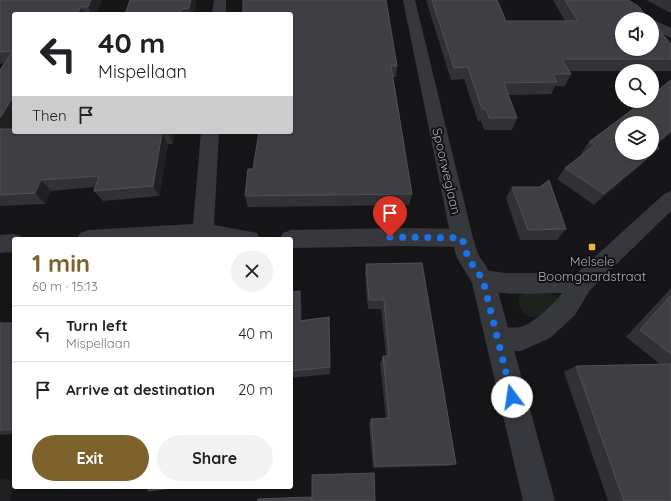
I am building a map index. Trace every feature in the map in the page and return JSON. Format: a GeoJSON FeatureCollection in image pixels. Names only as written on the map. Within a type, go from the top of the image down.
{"type":"FeatureCollection","features":[{"type":"Feature","properties":{"kind":"street"},"geometry":{"type":"LineString","coordinates":[[219,12],[220,0]]}},
{"type":"Feature","properties":{"kind":"street","name":"Spoorweglaan"},"geometry":{"type":"LineString","coordinates":[[409,0],[462,238],[468,258],[483,280],[539,501]]}},
{"type":"Feature","properties":{"kind":"street"},"geometry":{"type":"LineString","coordinates":[[659,27],[671,34]]}},
{"type":"Feature","properties":{"kind":"street"},"geometry":{"type":"LineString","coordinates":[[203,232],[210,134]]}},
{"type":"Feature","properties":{"kind":"street"},"geometry":{"type":"LineString","coordinates":[[498,339],[521,339],[541,330],[566,306],[582,283],[671,199]]}},
{"type":"Feature","properties":{"kind":"street"},"geometry":{"type":"LineString","coordinates":[[121,237],[203,232],[236,237]]}},
{"type":"Feature","properties":{"kind":"street"},"geometry":{"type":"LineString","coordinates":[[293,239],[405,236],[462,238]]}},
{"type":"Feature","properties":{"kind":"street"},"geometry":{"type":"LineString","coordinates":[[0,244],[12,243]]}},
{"type":"Feature","properties":{"kind":"street"},"geometry":{"type":"LineString","coordinates":[[483,280],[505,283],[582,283]]}},
{"type":"Feature","properties":{"kind":"shaded area"},"geometry":{"type":"Polygon","coordinates":[[[526,292],[548,292],[557,297],[559,304],[539,316],[534,317],[526,315],[519,306],[518,301],[519,297],[526,292]]]}},
{"type":"Feature","properties":{"kind":"building"},"geometry":{"type":"Polygon","coordinates":[[[0,0],[91,0],[88,7],[81,7],[78,12],[12,12],[12,51],[0,52],[0,0]]]}},
{"type":"Feature","properties":{"kind":"building"},"geometry":{"type":"Polygon","coordinates":[[[130,0],[191,0],[189,8],[181,9],[180,12],[126,12],[130,0]]]}},
{"type":"Feature","properties":{"kind":"building"},"geometry":{"type":"Polygon","coordinates":[[[243,0],[386,0],[397,66],[391,66],[412,194],[245,196],[248,169],[253,169],[259,134],[293,134],[293,12],[243,12],[243,0]]]}},
{"type":"Feature","properties":{"kind":"building"},"geometry":{"type":"Polygon","coordinates":[[[432,0],[497,0],[506,21],[578,21],[565,0],[628,0],[638,6],[643,12],[615,12],[615,56],[659,56],[659,30],[671,44],[671,59],[562,59],[571,74],[553,74],[557,82],[504,83],[517,118],[489,118],[486,109],[482,109],[468,67],[454,68],[432,0]]]}},
{"type":"Feature","properties":{"kind":"building"},"geometry":{"type":"Polygon","coordinates":[[[12,52],[12,98],[0,118],[0,70],[12,52]]]}},
{"type":"Feature","properties":{"kind":"building"},"geometry":{"type":"Polygon","coordinates":[[[671,80],[671,131],[659,141],[659,116],[624,116],[635,108],[659,108],[659,89],[671,80]]]}},
{"type":"Feature","properties":{"kind":"building"},"geometry":{"type":"Polygon","coordinates":[[[615,123],[615,160],[645,160],[604,194],[565,168],[595,145],[589,142],[615,123]]]}},
{"type":"Feature","properties":{"kind":"building"},"geometry":{"type":"Polygon","coordinates":[[[0,129],[12,129],[12,134],[162,134],[153,186],[94,191],[99,176],[41,180],[35,193],[0,195],[0,129]]]}},
{"type":"Feature","properties":{"kind":"building"},"geometry":{"type":"Polygon","coordinates":[[[549,180],[566,229],[528,230],[512,187],[540,187],[549,180]]]}},
{"type":"Feature","properties":{"kind":"building"},"geometry":{"type":"Polygon","coordinates":[[[422,263],[456,464],[375,466],[371,419],[389,418],[383,356],[389,356],[384,300],[369,300],[366,264],[422,263]]]}},
{"type":"Feature","properties":{"kind":"building"},"geometry":{"type":"Polygon","coordinates":[[[300,291],[300,321],[329,317],[330,367],[293,371],[293,292],[300,291]]]}},
{"type":"Feature","properties":{"kind":"building"},"geometry":{"type":"Polygon","coordinates":[[[671,295],[671,354],[640,330],[671,295]]]}},
{"type":"Feature","properties":{"kind":"building"},"geometry":{"type":"Polygon","coordinates":[[[0,323],[12,323],[12,429],[0,430],[0,323]]]}},
{"type":"Feature","properties":{"kind":"building"},"geometry":{"type":"Polygon","coordinates":[[[671,364],[671,501],[624,501],[576,366],[671,364]]]}},
{"type":"Feature","properties":{"kind":"building"},"geometry":{"type":"Polygon","coordinates":[[[374,473],[375,501],[312,501],[312,475],[374,473]]]}},
{"type":"Feature","properties":{"kind":"building"},"geometry":{"type":"Polygon","coordinates":[[[148,489],[164,489],[148,491],[148,489]]]}},
{"type":"Feature","properties":{"kind":"building"},"geometry":{"type":"Polygon","coordinates":[[[312,497],[311,501],[257,501],[258,499],[312,497]]]}},
{"type":"Feature","properties":{"kind":"place","name":"Melsele Boomgaardstraat"},"geometry":{"type":"Point","coordinates":[592,247]}},
{"type":"Feature","properties":{"kind":"route"},"geometry":{"type":"LineString","coordinates":[[390,237],[405,236],[462,238],[468,258],[483,280],[512,397]]}}]}
